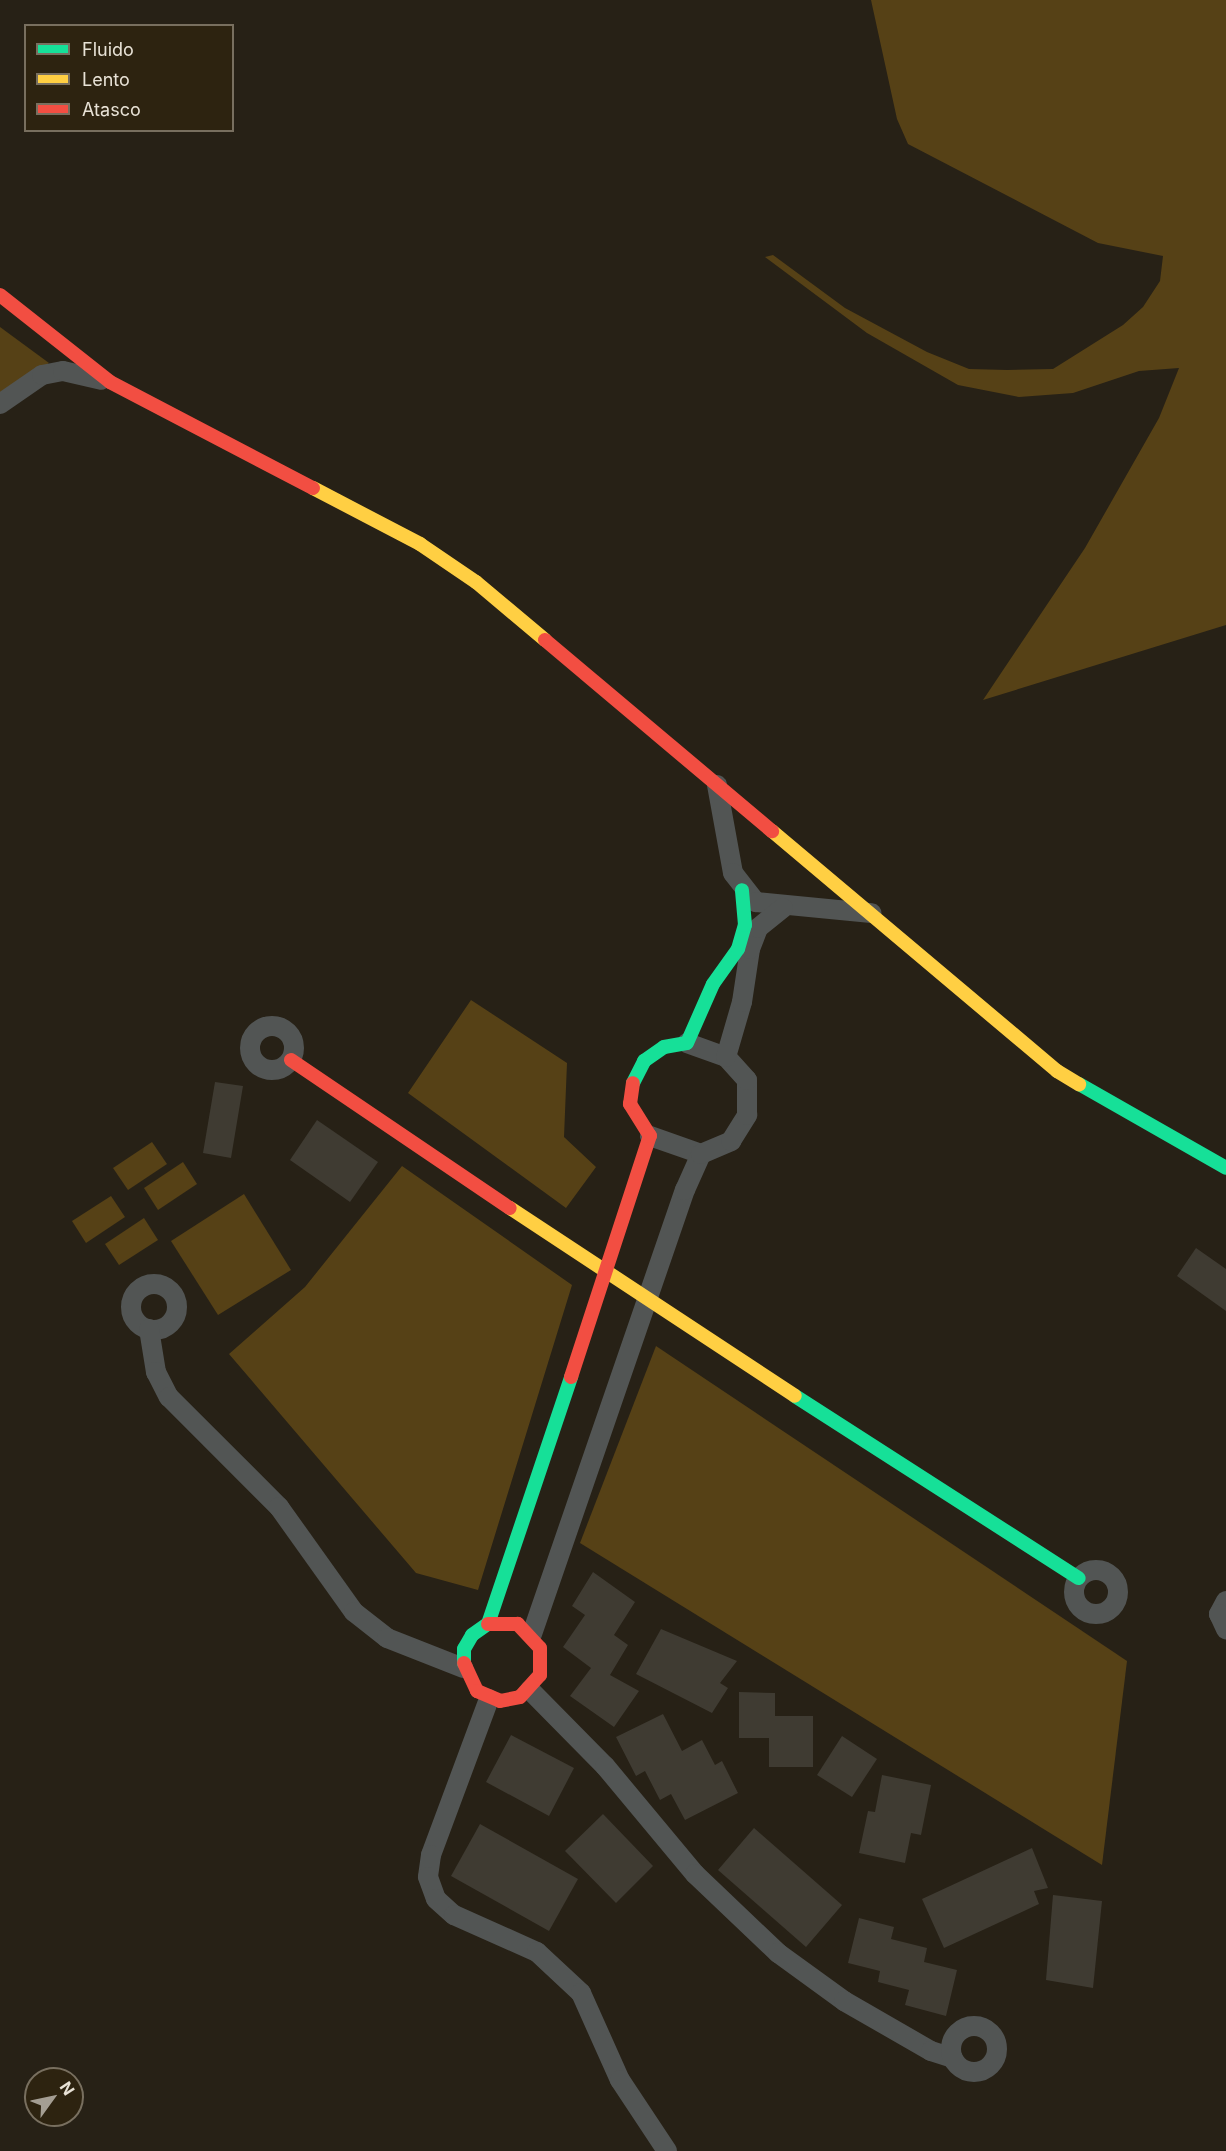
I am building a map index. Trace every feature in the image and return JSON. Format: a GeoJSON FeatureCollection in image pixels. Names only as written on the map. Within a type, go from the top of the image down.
{"type":"FeatureCollection","features":[{"type":"Feature","properties":{"kind":"street"},"geometry":{"type":"LineString","coordinates":[[0,295],[110,382],[420,544],[484,589],[828,876],[1057,1071],[1226,1168]]}},
{"type":"Feature","properties":{"kind":"street"},"geometry":{"type":"LineString","coordinates":[[0,404],[42,375],[63,371],[110,382]]}},
{"type":"Feature","properties":{"kind":"street"},"geometry":{"type":"LineString","coordinates":[[687,1044],[713,984],[738,948],[745,925],[742,890],[729,848],[717,785]]}},
{"type":"Feature","properties":{"kind":"street"},"geometry":{"type":"LineString","coordinates":[[729,848],[750,812]]}},
{"type":"Feature","properties":{"kind":"street"},"geometry":{"type":"LineString","coordinates":[[726,1057],[742,1002],[750,949],[758,928],[790,907],[828,876]]}},
{"type":"Feature","properties":{"kind":"street"},"geometry":{"type":"LineString","coordinates":[[742,890],[756,902],[873,914]]}},
{"type":"Feature","properties":{"kind":"street"},"geometry":{"type":"LineString","coordinates":[[687,1044],[726,1057],[747,1080],[747,1115],[730,1141],[701,1154],[650,1136],[630,1104],[632,1084],[644,1061],[664,1047],[687,1044]]}},
{"type":"Feature","properties":{"kind":"street"},"geometry":{"type":"LineString","coordinates":[[291,1060],[604,1273],[1079,1578]]}},
{"type":"Feature","properties":{"kind":"street"},"geometry":{"type":"LineString","coordinates":[[650,1136],[488,1624],[468,1640],[463,1668],[473,1688],[489,1699],[510,1701],[530,1690],[543,1665],[532,1634],[647,1301],[701,1154]]}},
{"type":"Feature","properties":{"kind":"street"},"geometry":{"type":"LineString","coordinates":[[149,1329],[156,1372],[168,1397],[279,1508],[354,1612],[387,1638],[463,1668]]}},
{"type":"Feature","properties":{"kind":"street"},"geometry":{"type":"LineString","coordinates":[[1226,1601],[1219,1614],[1226,1629]]}},
{"type":"Feature","properties":{"kind":"street"},"geometry":{"type":"LineString","coordinates":[[488,1624],[513,1623],[532,1634]]}},
{"type":"Feature","properties":{"kind":"street"},"geometry":{"type":"LineString","coordinates":[[530,1690],[605,1766],[695,1874],[778,1953],[844,2001],[931,2051],[953,2058]]}},
{"type":"Feature","properties":{"kind":"street"},"geometry":{"type":"LineString","coordinates":[[489,1699],[431,1855],[428,1877],[436,1899],[454,1915],[537,1952],[580,1993],[620,2080],[667,2151]]}},
{"type":"Feature","properties":{"kind":"shaded area"},"geometry":{"type":"Polygon","coordinates":[[[871,0],[1226,0],[1226,625],[983,700],[1085,548],[1159,418],[1179,368],[1139,371],[1073,393],[1019,397],[958,385],[867,333],[765,257],[773,255],[845,308],[927,352],[969,369],[1007,370],[1053,369],[1123,325],[1143,307],[1160,281],[1163,256],[1098,243],[908,144],[897,119],[871,0]]]}},
{"type":"Feature","properties":{"kind":"shaded area"},"geometry":{"type":"Polygon","coordinates":[[[0,327],[49,363],[0,394],[0,327]]]}},
{"type":"Feature","properties":{"kind":"shaded area"},"geometry":{"type":"Polygon","coordinates":[[[471,1000],[567,1063],[564,1137],[596,1167],[566,1208],[408,1093],[471,1000]]]}},
{"type":"Feature","properties":{"kind":"shaded area"},"geometry":{"type":"Polygon","coordinates":[[[152,1142],[167,1164],[128,1190],[113,1168],[152,1142]]]}},
{"type":"Feature","properties":{"kind":"shaded area"},"geometry":{"type":"Polygon","coordinates":[[[183,1162],[197,1184],[158,1210],[144,1188],[183,1162]]]}},
{"type":"Feature","properties":{"kind":"shaded area"},"geometry":{"type":"Polygon","coordinates":[[[402,1166],[572,1285],[478,1590],[416,1573],[229,1354],[305,1287],[402,1166]]]}},
{"type":"Feature","properties":{"kind":"shaded area"},"geometry":{"type":"Polygon","coordinates":[[[244,1194],[291,1270],[218,1315],[171,1241],[244,1194]]]}},
{"type":"Feature","properties":{"kind":"shaded area"},"geometry":{"type":"Polygon","coordinates":[[[111,1196],[125,1217],[86,1243],[72,1221],[111,1196]]]}},
{"type":"Feature","properties":{"kind":"shaded area"},"geometry":{"type":"Polygon","coordinates":[[[144,1218],[158,1240],[119,1265],[105,1244],[144,1218]]]}},
{"type":"Feature","properties":{"kind":"shaded area"},"geometry":{"type":"Polygon","coordinates":[[[656,1346],[1127,1661],[1102,1865],[580,1543],[656,1346]]]}},
{"type":"Feature","properties":{"kind":"building"},"geometry":{"type":"Polygon","coordinates":[[[215,1082],[243,1086],[231,1158],[203,1153],[215,1082]]]}},
{"type":"Feature","properties":{"kind":"building"},"geometry":{"type":"Polygon","coordinates":[[[317,1120],[378,1162],[350,1202],[290,1160],[317,1120]]]}},
{"type":"Feature","properties":{"kind":"building"},"geometry":{"type":"Polygon","coordinates":[[[1196,1248],[1226,1269],[1226,1311],[1177,1276],[1196,1248]]]}},
{"type":"Feature","properties":{"kind":"building"},"geometry":{"type":"Polygon","coordinates":[[[593,1572],[635,1602],[614,1635],[628,1645],[610,1675],[639,1691],[614,1727],[570,1696],[591,1668],[563,1647],[585,1615],[572,1606],[593,1572]]]}},
{"type":"Feature","properties":{"kind":"building"},"geometry":{"type":"Polygon","coordinates":[[[661,1629],[737,1661],[720,1683],[728,1688],[712,1713],[636,1674],[661,1629]]]}},
{"type":"Feature","properties":{"kind":"building"},"geometry":{"type":"Polygon","coordinates":[[[739,1692],[775,1693],[775,1716],[813,1716],[813,1767],[769,1767],[769,1738],[739,1738],[739,1692]]]}},
{"type":"Feature","properties":{"kind":"building"},"geometry":{"type":"Polygon","coordinates":[[[663,1714],[682,1751],[702,1740],[715,1765],[722,1761],[738,1793],[685,1820],[671,1794],[660,1800],[645,1771],[636,1776],[616,1737],[663,1714]]]}},
{"type":"Feature","properties":{"kind":"building"},"geometry":{"type":"Polygon","coordinates":[[[511,1735],[574,1768],[549,1816],[486,1782],[511,1735]]]}},
{"type":"Feature","properties":{"kind":"building"},"geometry":{"type":"Polygon","coordinates":[[[842,1736],[877,1759],[852,1797],[817,1775],[842,1736]]]}},
{"type":"Feature","properties":{"kind":"building"},"geometry":{"type":"Polygon","coordinates":[[[882,1775],[931,1785],[921,1835],[911,1833],[905,1863],[859,1853],[868,1811],[875,1812],[882,1775]]]}},
{"type":"Feature","properties":{"kind":"building"},"geometry":{"type":"Polygon","coordinates":[[[603,1814],[653,1866],[616,1903],[565,1851],[603,1814]]]}},
{"type":"Feature","properties":{"kind":"building"},"geometry":{"type":"Polygon","coordinates":[[[480,1824],[578,1879],[549,1931],[451,1876],[480,1824]]]}},
{"type":"Feature","properties":{"kind":"building"},"geometry":{"type":"Polygon","coordinates":[[[754,1828],[842,1905],[806,1947],[718,1870],[754,1828]]]}},
{"type":"Feature","properties":{"kind":"building"},"geometry":{"type":"Polygon","coordinates":[[[1032,1848],[1048,1888],[1034,1891],[1039,1904],[944,1948],[922,1899],[1032,1848]]]}},
{"type":"Feature","properties":{"kind":"building"},"geometry":{"type":"Polygon","coordinates":[[[1053,1895],[1102,1901],[1093,1988],[1046,1980],[1053,1895]]]}},
{"type":"Feature","properties":{"kind":"building"},"geometry":{"type":"Polygon","coordinates":[[[859,1918],[894,1927],[891,1939],[927,1948],[924,1962],[957,1970],[946,2016],[905,2005],[909,1990],[878,1982],[880,1971],[848,1963],[859,1918]]]}},
{"type":"Feature","properties":{"kind":"traffic: fast"},"geometry":{"type":"LineString","coordinates":[[633,1083],[644,1061],[664,1047],[687,1043],[713,984],[738,949],[745,925],[742,890]]}},
{"type":"Feature","properties":{"kind":"traffic: fast"},"geometry":{"type":"LineString","coordinates":[[1079,1084],[1226,1168]]}},
{"type":"Feature","properties":{"kind":"traffic: fast"},"geometry":{"type":"LineString","coordinates":[[464,1663],[464,1649],[472,1635],[488,1624],[571,1377]]}},
{"type":"Feature","properties":{"kind":"traffic: fast"},"geometry":{"type":"LineString","coordinates":[[795,1396],[1079,1578]]}},
{"type":"Feature","properties":{"kind":"traffic: slow"},"geometry":{"type":"LineString","coordinates":[[313,488],[420,544],[476,582],[545,640]]}},
{"type":"Feature","properties":{"kind":"traffic: slow"},"geometry":{"type":"LineString","coordinates":[[772,831],[1057,1071],[1079,1084]]}},
{"type":"Feature","properties":{"kind":"traffic: slow"},"geometry":{"type":"LineString","coordinates":[[510,1208],[795,1396]]}},
{"type":"Feature","properties":{"kind":"traffic: jam"},"geometry":{"type":"LineString","coordinates":[[0,295],[110,382],[313,488]]}},
{"type":"Feature","properties":{"kind":"traffic: jam"},"geometry":{"type":"LineString","coordinates":[[545,640],[772,831]]}},
{"type":"Feature","properties":{"kind":"traffic: jam"},"geometry":{"type":"LineString","coordinates":[[291,1060],[510,1208]]}},
{"type":"Feature","properties":{"kind":"traffic: jam"},"geometry":{"type":"LineString","coordinates":[[571,1377],[650,1136],[630,1104],[633,1083]]}},
{"type":"Feature","properties":{"kind":"traffic: jam"},"geometry":{"type":"LineString","coordinates":[[464,1663],[477,1691],[500,1701],[520,1697],[540,1675],[540,1648],[518,1624],[488,1624]]}}]}
